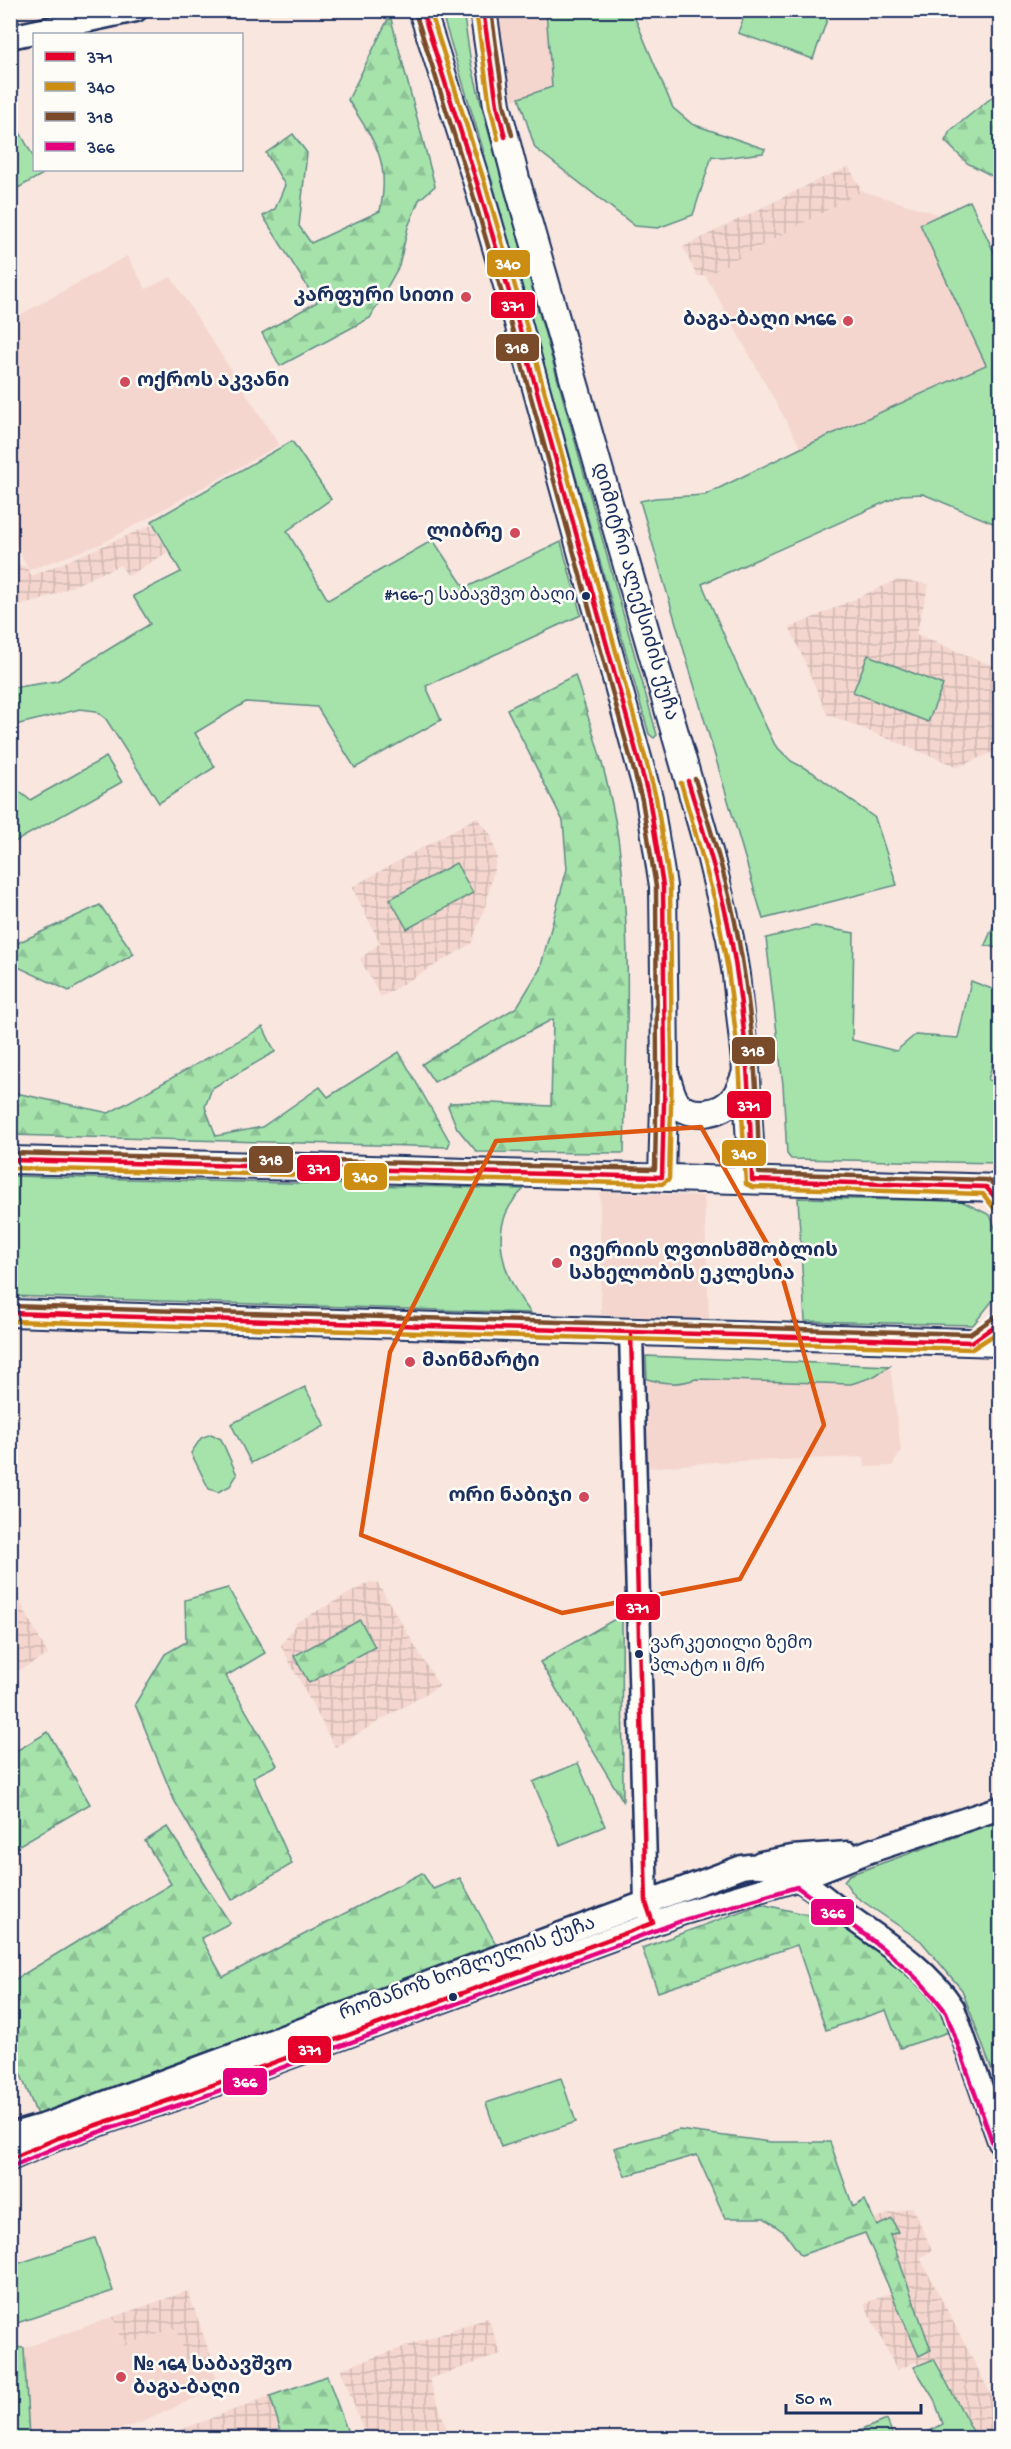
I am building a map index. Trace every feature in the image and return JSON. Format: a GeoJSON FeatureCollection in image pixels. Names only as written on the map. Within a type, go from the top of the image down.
{"type":"FeatureCollection","features":[{"type":"Feature","properties":{"kind":"main road","name":"დიმიტრი ალექსიძის ქუჩა"},"geometry":{"type":"LineString","coordinates":[[422,10],[478,186],[517,319],[646,784],[663,886],[662,1177]]}},
{"type":"Feature","properties":{"kind":"main road","name":"დიმიტრი ალექსიძის ქუჩა"},"geometry":{"type":"LineString","coordinates":[[483,10],[497,105],[513,170],[710,855],[730,938],[746,1071],[752,1180]]}},
{"type":"Feature","properties":{"kind":"main road"},"geometry":{"type":"LineString","coordinates":[[630,730],[648,747],[656,748],[664,744],[669,737],[671,719]]}},
{"type":"Feature","properties":{"kind":"main road"},"geometry":{"type":"LineString","coordinates":[[646,784],[651,771],[657,764],[669,762],[685,768]]}},
{"type":"Feature","properties":{"kind":"main road"},"geometry":{"type":"LineString","coordinates":[[664,1069],[676,1101],[685,1109],[704,1113],[718,1110],[733,1100],[746,1071]]}},
{"type":"Feature","properties":{"kind":"main road"},"geometry":{"type":"LineString","coordinates":[[10,1161],[662,1177],[996,1193]]}},
{"type":"Feature","properties":{"kind":"main road"},"geometry":{"type":"LineString","coordinates":[[10,1312],[1000,1343]]}},
{"type":"Feature","properties":{"kind":"main road"},"geometry":{"type":"LineString","coordinates":[[972,1342],[1000,1322]]}},
{"type":"Feature","properties":{"kind":"street"},"geometry":{"type":"LineString","coordinates":[[10,36],[136,10]]}},
{"type":"Feature","properties":{"kind":"street"},"geometry":{"type":"LineString","coordinates":[[631,1333],[649,1913]]}},
{"type":"Feature","properties":{"kind":"street","name":"რომანოზ ხომლელის ქუჩა"},"geometry":{"type":"LineString","coordinates":[[10,2135],[71,2116],[649,1913],[682,1913],[798,1879],[870,1851],[1000,1808]]}},
{"type":"Feature","properties":{"kind":"street","name":"რომანოზ ხომლელის ქუჩა"},"geometry":{"type":"LineString","coordinates":[[10,2158],[58,2138],[188,2094],[649,1913],[742,1867],[820,1854],[870,1851]]}},
{"type":"Feature","properties":{"kind":"street"},"geometry":{"type":"LineString","coordinates":[[820,1854],[805,1867],[798,1879],[901,1954],[943,1993],[953,2008],[1000,2142]]}},
{"type":"Feature","properties":{"kind":"street","name":"რომანოზ ხომლელის ქუჩა"},"geometry":{"type":"LineString","coordinates":[[755,1865],[785,1872],[798,1879]]}},
{"type":"Feature","properties":{"kind":"highlighted area"},"geometry":{"type":"Polygon","coordinates":[[[701,1127],[779,1265],[824,1425],[740,1579],[562,1613],[361,1535],[390,1352],[496,1141],[701,1127]]]}},
{"type":"Feature","properties":{"kind":"shaded area"},"geometry":{"type":"Polygon","coordinates":[[[497,11],[546,11],[552,88],[512,100],[497,11]]]}},
{"type":"Feature","properties":{"kind":"shaded area"},"geometry":{"type":"Polygon","coordinates":[[[849,167],[862,191],[706,276],[697,276],[683,247],[849,167]]]}},
{"type":"Feature","properties":{"kind":"shaded area","name":"ბაგა-ბაღი N166"},"geometry":{"type":"Polygon","coordinates":[[[862,191],[941,215],[920,225],[986,365],[801,448],[706,276],[862,191]]]}},
{"type":"Feature","properties":{"kind":"shaded area","name":"ოქროს აკვანი"},"geometry":{"type":"Polygon","coordinates":[[[127,256],[146,289],[171,277],[279,445],[101,544],[29,570],[11,535],[11,320],[127,256]]]}},
{"type":"Feature","properties":{"kind":"shaded area"},"geometry":{"type":"Polygon","coordinates":[[[152,525],[168,552],[128,576],[120,565],[39,601],[11,607],[11,562],[26,567],[32,576],[152,525]]]}},
{"type":"Feature","properties":{"kind":"shaded area"},"geometry":{"type":"Polygon","coordinates":[[[897,580],[929,584],[916,634],[1000,669],[1000,749],[958,767],[827,714],[790,628],[897,580]]]}},
{"type":"Feature","properties":{"kind":"shaded area"},"geometry":{"type":"Polygon","coordinates":[[[477,817],[491,835],[497,857],[485,907],[471,944],[381,997],[360,959],[380,943],[352,887],[477,817]]]}},
{"type":"Feature","properties":{"kind":"shaded area"},"geometry":{"type":"Polygon","coordinates":[[[600,1192],[704,1196],[709,1319],[601,1315],[600,1192]]]}},
{"type":"Feature","properties":{"kind":"shaded area"},"geometry":{"type":"Polygon","coordinates":[[[890,1366],[901,1451],[892,1466],[865,1467],[864,1457],[714,1462],[648,1468],[647,1379],[668,1384],[682,1384],[696,1379],[851,1384],[873,1377],[890,1366]]]}},
{"type":"Feature","properties":{"kind":"shaded area"},"geometry":{"type":"Polygon","coordinates":[[[370,1582],[378,1584],[439,1686],[335,1747],[281,1646],[297,1622],[370,1582]]]}},
{"type":"Feature","properties":{"kind":"shaded area"},"geometry":{"type":"Polygon","coordinates":[[[18,1598],[48,1655],[11,1674],[11,1602],[18,1598]]]}},
{"type":"Feature","properties":{"kind":"shaded area"},"geometry":{"type":"Polygon","coordinates":[[[912,2207],[932,2250],[920,2258],[1000,2412],[1000,2438],[970,2438],[916,2362],[897,2370],[864,2304],[896,2290],[866,2221],[912,2207]]]}},
{"type":"Feature","properties":{"kind":"shaded area"},"geometry":{"type":"Polygon","coordinates":[[[188,2291],[212,2360],[189,2368],[175,2328],[123,2346],[113,2317],[188,2291]]]}},
{"type":"Feature","properties":{"kind":"shaded area","name":"№ 164 საბავშვო ბაგა-ბაღი"},"geometry":{"type":"Polygon","coordinates":[[[113,2317],[123,2346],[175,2328],[189,2368],[212,2360],[218,2387],[145,2421],[95,2438],[29,2438],[24,2348],[113,2317]]]}},
{"type":"Feature","properties":{"kind":"shaded area"},"geometry":{"type":"Polygon","coordinates":[[[488,2318],[501,2354],[429,2379],[450,2438],[366,2438],[341,2369],[488,2318]]]}},
{"type":"Feature","properties":{"kind":"shaded area"},"geometry":{"type":"Polygon","coordinates":[[[270,2396],[283,2438],[159,2438],[270,2396]]]}},
{"type":"Feature","properties":{"kind":"green space"},"geometry":{"type":"Polygon","coordinates":[[[445,11],[463,11],[471,63],[486,123],[657,735],[654,738],[649,734],[482,146],[443,17],[445,11]]]}},
{"type":"Feature","properties":{"kind":"green space"},"geometry":{"type":"Polygon","coordinates":[[[546,11],[632,11],[673,108],[692,124],[765,149],[763,153],[722,158],[712,156],[693,215],[658,228],[635,226],[535,148],[519,98],[552,87],[546,11]]]}},
{"type":"Feature","properties":{"kind":"green space"},"geometry":{"type":"Polygon","coordinates":[[[746,11],[809,11],[828,17],[813,59],[738,33],[746,11]]]}},
{"type":"Feature","properties":{"kind":"green space"},"geometry":{"type":"Polygon","coordinates":[[[388,19],[391,19],[435,186],[419,200],[408,227],[399,266],[370,318],[280,366],[262,333],[317,302],[263,216],[275,209],[285,185],[266,153],[293,134],[307,153],[299,226],[311,243],[380,211],[383,193],[382,164],[366,127],[348,100],[388,19]]]}},
{"type":"Feature","properties":{"kind":"green space"},"geometry":{"type":"Polygon","coordinates":[[[1000,91],[1000,180],[967,163],[945,141],[950,131],[1000,91]]]}},
{"type":"Feature","properties":{"kind":"green space"},"geometry":{"type":"Polygon","coordinates":[[[11,116],[33,156],[33,171],[42,171],[43,174],[11,192],[11,116]]]}},
{"type":"Feature","properties":{"kind":"green space"},"geometry":{"type":"Polygon","coordinates":[[[970,201],[1000,265],[1000,526],[923,494],[901,495],[702,584],[739,670],[775,745],[791,761],[812,772],[875,818],[897,885],[763,919],[640,501],[705,495],[801,448],[986,365],[920,224],[970,201]]]}},
{"type":"Feature","properties":{"kind":"green space"},"geometry":{"type":"Polygon","coordinates":[[[292,441],[331,499],[287,531],[328,600],[433,540],[465,588],[561,542],[581,615],[426,686],[441,720],[355,768],[317,707],[246,702],[195,733],[215,767],[159,803],[106,719],[96,711],[80,709],[11,726],[11,688],[57,681],[150,624],[133,596],[181,572],[152,521],[292,441]]]}},
{"type":"Feature","properties":{"kind":"green space"},"geometry":{"type":"Polygon","coordinates":[[[868,655],[943,685],[928,722],[853,692],[868,655]]]}},
{"type":"Feature","properties":{"kind":"green space"},"geometry":{"type":"Polygon","coordinates":[[[575,675],[610,796],[623,877],[627,956],[624,1153],[477,1152],[457,1128],[448,1106],[450,1103],[471,1102],[551,1106],[553,1019],[434,1082],[422,1064],[517,1007],[540,969],[567,869],[563,821],[507,709],[575,675]]]}},
{"type":"Feature","properties":{"kind":"green space"},"geometry":{"type":"Polygon","coordinates":[[[106,757],[122,782],[11,844],[11,785],[30,800],[106,757]]]}},
{"type":"Feature","properties":{"kind":"green space"},"geometry":{"type":"Polygon","coordinates":[[[456,863],[473,893],[407,929],[390,899],[456,863]]]}},
{"type":"Feature","properties":{"kind":"green space"},"geometry":{"type":"Polygon","coordinates":[[[100,905],[134,954],[69,991],[16,966],[11,956],[11,946],[100,905]]]}},
{"type":"Feature","properties":{"kind":"green space"},"geometry":{"type":"Polygon","coordinates":[[[1000,911],[1000,949],[985,945],[1000,911]]]}},
{"type":"Feature","properties":{"kind":"green space"},"geometry":{"type":"Polygon","coordinates":[[[815,926],[854,933],[852,1040],[896,1051],[915,1035],[958,1038],[971,981],[1000,992],[1000,1036],[988,1080],[1000,1082],[1000,1163],[791,1159],[787,1154],[783,1085],[766,938],[815,926]]]}},
{"type":"Feature","properties":{"kind":"green space"},"geometry":{"type":"Polygon","coordinates":[[[263,1027],[275,1052],[212,1088],[205,1107],[216,1136],[262,1127],[320,1087],[328,1097],[399,1052],[450,1142],[448,1147],[11,1135],[11,1092],[109,1113],[263,1027]]]}},
{"type":"Feature","properties":{"kind":"green space"},"geometry":{"type":"Polygon","coordinates":[[[11,1176],[524,1189],[512,1203],[504,1219],[501,1235],[502,1251],[512,1284],[531,1313],[11,1296],[11,1176]]]}},
{"type":"Feature","properties":{"kind":"green space"},"geometry":{"type":"Polygon","coordinates":[[[798,1198],[961,1201],[990,1215],[1000,1240],[998,1294],[973,1325],[805,1321],[798,1198]]]}},
{"type":"Feature","properties":{"kind":"green space"},"geometry":{"type":"Polygon","coordinates":[[[646,1356],[890,1366],[873,1377],[851,1384],[696,1379],[672,1383],[647,1379],[646,1356]]]}},
{"type":"Feature","properties":{"kind":"green space"},"geometry":{"type":"Polygon","coordinates":[[[305,1387],[325,1426],[251,1463],[231,1424],[305,1387]]]}},
{"type":"Feature","properties":{"kind":"green space"},"geometry":{"type":"Polygon","coordinates":[[[211,1434],[221,1439],[237,1475],[230,1486],[218,1492],[209,1489],[191,1453],[201,1438],[211,1434]]]}},
{"type":"Feature","properties":{"kind":"green space"},"geometry":{"type":"Polygon","coordinates":[[[228,1588],[265,1653],[226,1676],[277,1765],[253,1777],[292,1864],[232,1900],[174,1800],[135,1704],[165,1654],[186,1642],[185,1600],[228,1588]]]}},
{"type":"Feature","properties":{"kind":"green space"},"geometry":{"type":"Polygon","coordinates":[[[622,1615],[623,1801],[540,1662],[622,1615]]]}},
{"type":"Feature","properties":{"kind":"green space"},"geometry":{"type":"Polygon","coordinates":[[[360,1620],[375,1647],[309,1683],[294,1656],[360,1620]]]}},
{"type":"Feature","properties":{"kind":"green space"},"geometry":{"type":"Polygon","coordinates":[[[48,1732],[90,1804],[16,1847],[11,1837],[11,1754],[48,1732]]]}},
{"type":"Feature","properties":{"kind":"green space"},"geometry":{"type":"Polygon","coordinates":[[[578,1763],[605,1826],[560,1845],[533,1782],[578,1763]]]}},
{"type":"Feature","properties":{"kind":"green space"},"geometry":{"type":"Polygon","coordinates":[[[1000,1821],[1000,2092],[962,1990],[921,1941],[855,1896],[844,1881],[849,1875],[1000,1821]]]}},
{"type":"Feature","properties":{"kind":"green space"},"geometry":{"type":"Polygon","coordinates":[[[167,1827],[230,1923],[201,1938],[223,1977],[422,1873],[433,1889],[460,1878],[496,1944],[37,2115],[11,2050],[11,1982],[171,1884],[145,1841],[167,1827]]]}},
{"type":"Feature","properties":{"kind":"green space"},"geometry":{"type":"Polygon","coordinates":[[[761,1904],[848,1924],[877,1945],[934,2001],[949,2032],[900,2048],[886,2010],[826,2030],[797,1945],[658,1992],[642,1948],[761,1904]]]}},
{"type":"Feature","properties":{"kind":"green space"},"geometry":{"type":"Polygon","coordinates":[[[561,2078],[576,2122],[501,2147],[486,2103],[561,2078]]]}},
{"type":"Feature","properties":{"kind":"green space"},"geometry":{"type":"Polygon","coordinates":[[[679,2130],[771,2142],[830,2142],[853,2207],[865,2200],[877,2226],[892,2219],[898,2232],[890,2235],[931,2350],[919,2356],[865,2233],[801,2255],[785,2233],[764,2218],[725,2218],[697,2155],[625,2176],[614,2148],[679,2130]]]}},
{"type":"Feature","properties":{"kind":"green space"},"geometry":{"type":"Polygon","coordinates":[[[95,2238],[113,2291],[11,2325],[11,2266],[95,2238]]]}},
{"type":"Feature","properties":{"kind":"green space"},"geometry":{"type":"Polygon","coordinates":[[[10,2348],[24,2348],[29,2438],[11,2438],[10,2348]]]}},
{"type":"Feature","properties":{"kind":"green space"},"geometry":{"type":"Polygon","coordinates":[[[934,2359],[976,2437],[959,2438],[953,2435],[945,2438],[917,2438],[943,2424],[934,2399],[914,2367],[934,2359]]]}},
{"type":"Feature","properties":{"kind":"green space"},"geometry":{"type":"Polygon","coordinates":[[[327,2376],[350,2438],[283,2438],[270,2396],[327,2376]]]}},
{"type":"Feature","properties":{"kind":"green space"},"geometry":{"type":"Polygon","coordinates":[[[887,2420],[894,2438],[858,2438],[856,2432],[887,2420]]]}},
{"type":"Feature","properties":{"kind":"transit line","name":"371"},"geometry":{"type":"LineString","coordinates":[[10,1160],[662,1177],[665,1069],[663,886],[649,798],[517,319],[478,186],[422,10]]}},
{"type":"Feature","properties":{"kind":"transit line","name":"340"},"geometry":{"type":"LineString","coordinates":[[10,1168],[662,1184],[669,1179],[672,1069],[670,886],[656,797],[524,317],[430,10]]}},
{"type":"Feature","properties":{"kind":"transit line","name":"371"},"geometry":{"type":"LineString","coordinates":[[483,10],[497,105],[505,137]]}},
{"type":"Feature","properties":{"kind":"transit line","name":"318"},"geometry":{"type":"LineString","coordinates":[[491,10],[504,104],[512,135]]}},
{"type":"Feature","properties":{"kind":"transit line","name":"340"},"geometry":{"type":"LineString","coordinates":[[476,11],[490,106],[498,139]]}},
{"type":"Feature","properties":{"kind":"transit line","name":"318"},"geometry":{"type":"LineString","coordinates":[[10,1153],[655,1169],[656,887],[642,800],[510,321],[471,188],[415,12]]}},
{"type":"Feature","properties":{"kind":"transit line","name":"318"},"geometry":{"type":"LineString","coordinates":[[695,779],[724,877],[743,966],[754,1055],[759,1173],[986,1180],[1000,1192]]}},
{"type":"Feature","properties":{"kind":"transit line","name":"371"},"geometry":{"type":"LineString","coordinates":[[688,781],[722,899],[736,969],[746,1059],[752,1180],[986,1187],[1000,1203]]}},
{"type":"Feature","properties":{"kind":"transit line","name":"340"},"geometry":{"type":"LineString","coordinates":[[681,783],[715,901],[728,970],[739,1060],[746,1184],[752,1187],[983,1194],[994,1208]]}},
{"type":"Feature","properties":{"kind":"transit line","name":"318"},"geometry":{"type":"LineString","coordinates":[[10,1306],[970,1334],[996,1316]]}},
{"type":"Feature","properties":{"kind":"transit line","name":"371"},"geometry":{"type":"LineString","coordinates":[[10,1313],[972,1342],[1000,1322]]}},
{"type":"Feature","properties":{"kind":"transit line","name":"340"},"geometry":{"type":"LineString","coordinates":[[10,1321],[972,1349],[1000,1331]]}},
{"type":"Feature","properties":{"kind":"transit line","name":"371"},"geometry":{"type":"LineString","coordinates":[[10,2159],[58,2138],[188,2094],[653,1923],[646,1903],[631,1333]]}},
{"type":"Feature","properties":{"kind":"transit line","name":"366"},"geometry":{"type":"LineString","coordinates":[[13,2166],[61,2145],[191,2101],[684,1920],[797,1887],[896,1959],[931,1993],[946,2012],[993,2144]]}},
{"type":"Feature","properties":{"kind":"place","name":"კარფური სითი"},"geometry":{"type":"Point","coordinates":[466,297]}},
{"type":"Feature","properties":{"kind":"place","name":"ბაგა-ბაღი N166"},"geometry":{"type":"Point","coordinates":[848,321]}},
{"type":"Feature","properties":{"kind":"place","name":"ოქროს აკვანი"},"geometry":{"type":"Point","coordinates":[125,382]}},
{"type":"Feature","properties":{"kind":"place","name":"ლიბრე"},"geometry":{"type":"Point","coordinates":[515,533]}},
{"type":"Feature","properties":{"kind":"place","name":"#166-ე საბავშვო ბაღი"},"geometry":{"type":"Point","coordinates":[586,596]}},
{"type":"Feature","properties":{"kind":"place","name":"ივერიის ღვთისმშობლის სახელობის ეკლესია"},"geometry":{"type":"Point","coordinates":[557,1263]}},
{"type":"Feature","properties":{"kind":"place","name":"მაინმარტი"},"geometry":{"type":"Point","coordinates":[410,1362]}},
{"type":"Feature","properties":{"kind":"place","name":"ორი ნაბიჯი"},"geometry":{"type":"Point","coordinates":[584,1497]}},
{"type":"Feature","properties":{"kind":"place","name":"ვარკეთილი ზემო პლატო II მ/რ"},"geometry":{"type":"Point","coordinates":[639,1654]}},
{"type":"Feature","properties":{"kind":"place","name":"№ 164 საბავშვო ბაგა-ბაღი"},"geometry":{"type":"Point","coordinates":[121,2377]}}]}
